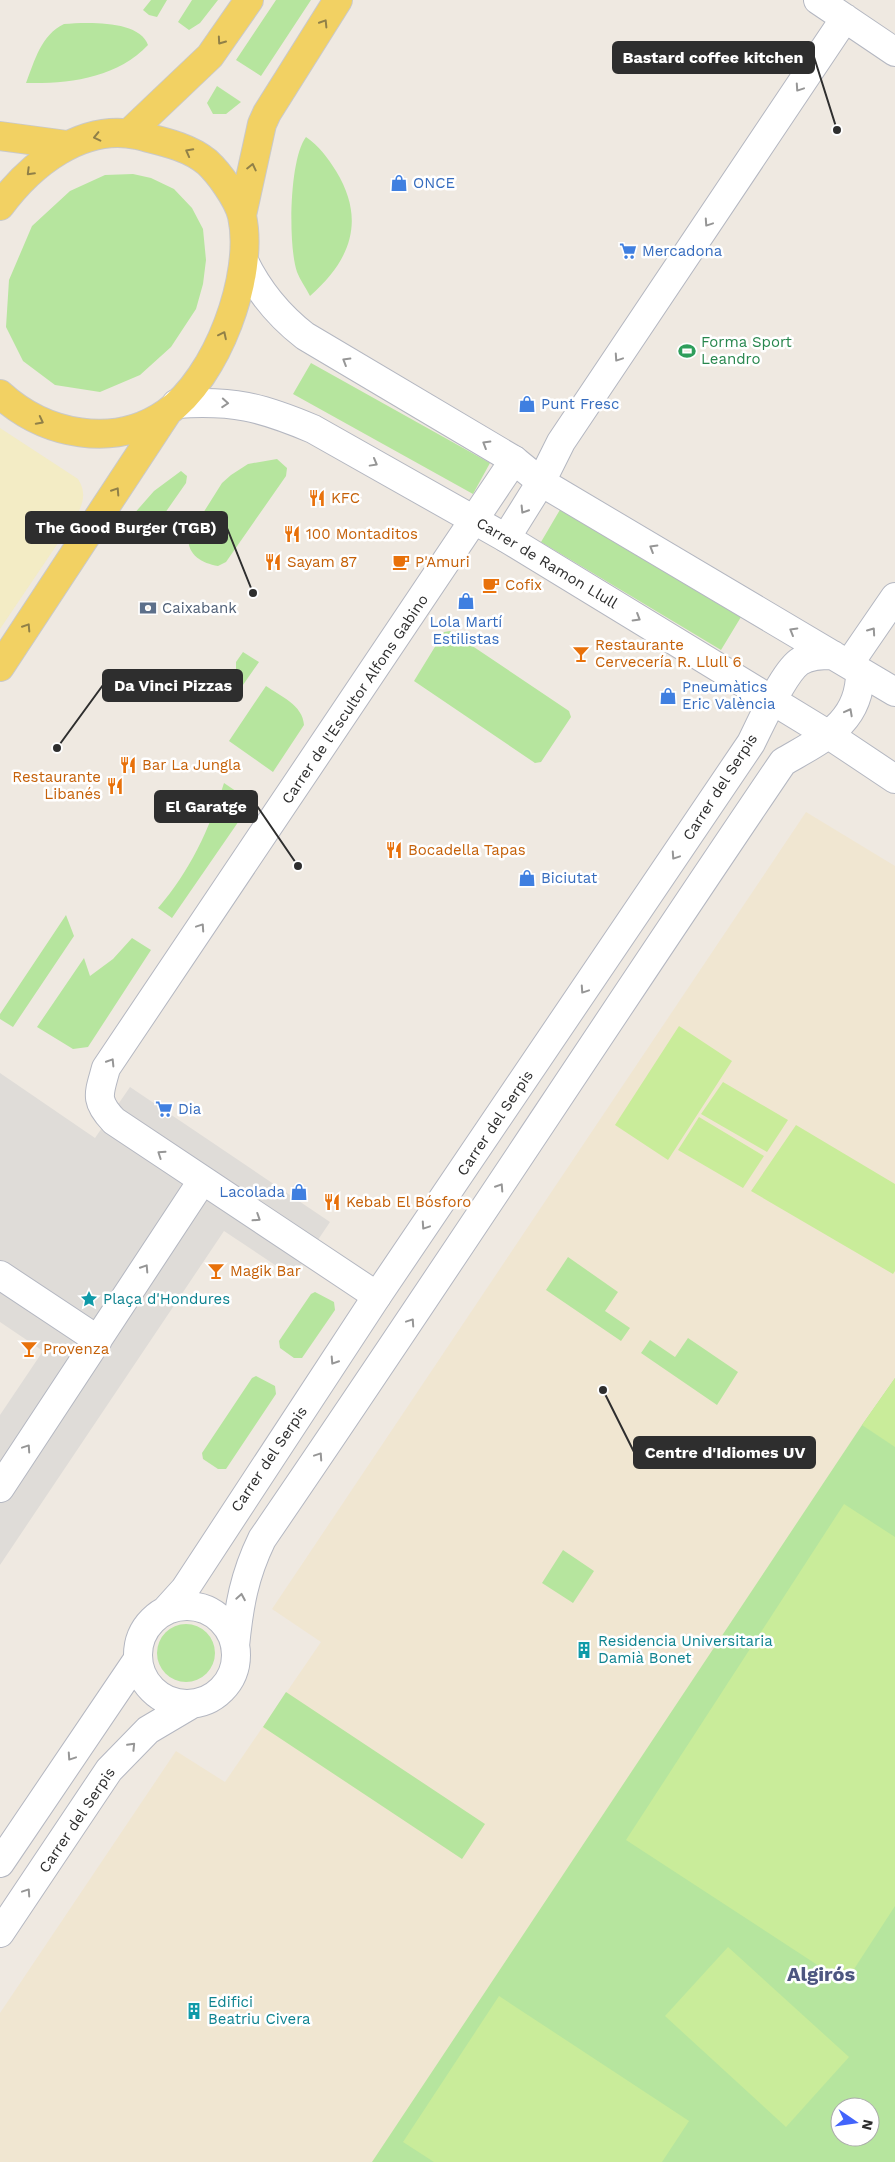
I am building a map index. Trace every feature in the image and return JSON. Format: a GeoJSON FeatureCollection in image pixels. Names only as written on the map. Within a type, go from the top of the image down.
{"type":"FeatureCollection","features":[{"type":"Feature","properties":{"kind":"main road"},"geometry":{"type":"LineString","coordinates":[[129,133],[210,56],[248,0]]}},
{"type":"Feature","properties":{"kind":"main road"},"geometry":{"type":"LineString","coordinates":[[0,667],[172,408],[210,360],[229,321],[240,291],[244,261],[242,215],[264,119],[338,0]]}},
{"type":"Feature","properties":{"kind":"main road"},"geometry":{"type":"LineString","coordinates":[[0,206],[35,166],[67,145],[102,135],[129,133],[184,148],[206,162],[225,183],[242,215]]}},
{"type":"Feature","properties":{"kind":"main road"},"geometry":{"type":"LineString","coordinates":[[0,136],[67,145]]}},
{"type":"Feature","properties":{"kind":"main road"},"geometry":{"type":"LineString","coordinates":[[0,394],[11,404],[44,423],[82,433],[115,434],[146,425],[172,408]]}},
{"type":"Feature","properties":{"kind":"street"},"geometry":{"type":"LineString","coordinates":[[818,0],[895,52]]}},
{"type":"Feature","properties":{"kind":"street"},"geometry":{"type":"LineString","coordinates":[[506,538],[541,482],[561,442],[845,18]]}},
{"type":"Feature","properties":{"kind":"street"},"geometry":{"type":"LineString","coordinates":[[244,261],[265,297],[278,313],[306,336],[514,460],[541,482],[895,692]]}},
{"type":"Feature","properties":{"kind":"street","name":"Carrer de Ramon Llull"},"geometry":{"type":"LineString","coordinates":[[172,408],[229,402],[286,418],[313,429],[506,538],[829,735],[895,779]]}},
{"type":"Feature","properties":{"kind":"street","name":"Carrer de l'Escultor Alfons Gabino"},"geometry":{"type":"LineString","coordinates":[[202,1181],[114,1122],[102,1108],[98,1096],[106,1068],[476,520],[514,460]]}},
{"type":"Feature","properties":{"kind":"street"},"geometry":{"type":"LineString","coordinates":[[847,663],[895,597]]}},
{"type":"Feature","properties":{"kind":"street","name":"Carrer del Serpis"},"geometry":{"type":"LineString","coordinates":[[166,1610],[185,1589],[377,1296],[751,743],[773,702],[798,662],[813,656],[847,663]]}},
{"type":"Feature","properties":{"kind":"street"},"geometry":{"type":"LineString","coordinates":[[235,1646],[229,1629],[209,1611],[195,1606],[181,1606],[166,1610],[154,1618],[144,1630],[139,1644],[138,1659],[141,1674],[149,1687],[161,1697],[176,1703],[192,1704],[207,1699],[225,1684],[235,1663],[235,1646],[249,1566],[262,1540],[430,1294],[617,1009],[784,762],[829,735],[848,717],[860,686],[847,663]]}},
{"type":"Feature","properties":{"kind":"street"},"geometry":{"type":"LineString","coordinates":[[0,1488],[202,1181],[377,1296]]}},
{"type":"Feature","properties":{"kind":"street"},"geometry":{"type":"LineString","coordinates":[[0,1275],[98,1340]]}},
{"type":"Feature","properties":{"kind":"street"},"geometry":{"type":"LineString","coordinates":[[0,1861],[138,1659]]}},
{"type":"Feature","properties":{"kind":"street","name":"Carrer del Serpis"},"geometry":{"type":"LineString","coordinates":[[0,1933],[109,1770],[148,1730],[192,1704]]}},
{"type":"Feature","properties":{"kind":"shaded area"},"geometry":{"type":"Polygon","coordinates":[[[806,812],[895,866],[895,2162],[0,2162],[0,2013],[176,1751],[225,1782],[321,1642],[272,1609],[806,812]]]}},
{"type":"Feature","properties":{"kind":"shaded area","name":"Plaça d'Hondures"},"geometry":{"type":"Polygon","coordinates":[[[0,1073],[95,1138],[130,1087],[330,1222],[293,1277],[224,1231],[0,1565],[0,1415],[43,1351],[0,1322],[0,1073]]]}},
{"type":"Feature","properties":{"kind":"green space"},"geometry":{"type":"Polygon","coordinates":[[[151,0],[167,0],[157,17],[149,15],[143,10],[151,0]]]}},
{"type":"Feature","properties":{"kind":"green space"},"geometry":{"type":"Polygon","coordinates":[[[192,0],[218,0],[200,23],[189,30],[178,22],[192,0]]]}},
{"type":"Feature","properties":{"kind":"green space"},"geometry":{"type":"Polygon","coordinates":[[[276,0],[311,0],[261,76],[236,60],[276,0]]]}},
{"type":"Feature","properties":{"kind":"green space"},"geometry":{"type":"Polygon","coordinates":[[[99,23],[124,27],[135,31],[143,37],[148,45],[122,65],[91,77],[59,82],[26,83],[44,41],[64,24],[99,23]]]}},
{"type":"Feature","properties":{"kind":"green space"},"geometry":{"type":"Polygon","coordinates":[[[217,86],[241,102],[226,114],[213,114],[207,103],[217,86]]]}},
{"type":"Feature","properties":{"kind":"green space"},"geometry":{"type":"Polygon","coordinates":[[[306,137],[323,152],[336,171],[345,189],[352,223],[350,238],[336,268],[310,296],[297,272],[291,224],[296,164],[300,148],[306,137]]]}},
{"type":"Feature","properties":{"kind":"green space"},"geometry":{"type":"Polygon","coordinates":[[[133,174],[151,178],[174,189],[192,208],[203,229],[206,260],[203,284],[196,309],[171,347],[140,375],[100,392],[55,385],[23,361],[6,327],[9,280],[32,226],[70,191],[105,175],[133,174]]]}},
{"type":"Feature","properties":{"kind":"green space"},"geometry":{"type":"Polygon","coordinates":[[[311,363],[490,463],[473,494],[293,394],[311,363]]]}},
{"type":"Feature","properties":{"kind":"green space"},"geometry":{"type":"Polygon","coordinates":[[[277,459],[287,468],[286,476],[226,562],[218,566],[201,561],[190,549],[188,537],[222,483],[248,464],[277,459]]]}},
{"type":"Feature","properties":{"kind":"green space"},"geometry":{"type":"Polygon","coordinates":[[[181,471],[187,476],[186,483],[144,543],[136,542],[125,536],[125,524],[154,491],[181,471]]]}},
{"type":"Feature","properties":{"kind":"green space"},"geometry":{"type":"Polygon","coordinates":[[[561,508],[741,617],[721,650],[541,542],[561,508]]]}},
{"type":"Feature","properties":{"kind":"green space"},"geometry":{"type":"Polygon","coordinates":[[[450,631],[569,711],[571,717],[541,762],[535,763],[414,681],[444,632],[450,631]]]}},
{"type":"Feature","properties":{"kind":"green space"},"geometry":{"type":"Polygon","coordinates":[[[243,652],[259,662],[236,695],[236,662],[243,652]]]}},
{"type":"Feature","properties":{"kind":"green space"},"geometry":{"type":"Polygon","coordinates":[[[266,686],[284,697],[300,712],[304,725],[273,772],[229,741],[266,686]]]}},
{"type":"Feature","properties":{"kind":"green space"},"geometry":{"type":"Polygon","coordinates":[[[224,783],[252,802],[172,918],[158,908],[189,865],[212,817],[224,783]]]}},
{"type":"Feature","properties":{"kind":"green space"},"geometry":{"type":"Polygon","coordinates":[[[66,915],[74,936],[13,1027],[0,1019],[0,1014],[66,915]]]}},
{"type":"Feature","properties":{"kind":"green space"},"geometry":{"type":"Polygon","coordinates":[[[132,938],[151,950],[88,1047],[73,1049],[37,1027],[84,958],[90,976],[113,959],[132,938]]]}},
{"type":"Feature","properties":{"kind":"green space"},"geometry":{"type":"Polygon","coordinates":[[[679,1026],[732,1061],[668,1160],[615,1125],[679,1026]]]}},
{"type":"Feature","properties":{"kind":"green space"},"geometry":{"type":"Polygon","coordinates":[[[723,1082],[788,1120],[767,1152],[701,1114],[723,1082]]]}},
{"type":"Feature","properties":{"kind":"green space"},"geometry":{"type":"Polygon","coordinates":[[[699,1117],[764,1156],[743,1188],[678,1150],[699,1117]]]}},
{"type":"Feature","properties":{"kind":"green space"},"geometry":{"type":"Polygon","coordinates":[[[796,1125],[895,1184],[895,1271],[893,1274],[751,1191],[796,1125]]]}},
{"type":"Feature","properties":{"kind":"green space"},"geometry":{"type":"Polygon","coordinates":[[[568,1257],[618,1292],[605,1311],[630,1328],[621,1341],[546,1290],[568,1257]]]}},
{"type":"Feature","properties":{"kind":"green space"},"geometry":{"type":"Polygon","coordinates":[[[315,1292],[334,1302],[335,1310],[302,1358],[294,1358],[280,1348],[279,1341],[311,1294],[315,1292]]]}},
{"type":"Feature","properties":{"kind":"green space"},"geometry":{"type":"Polygon","coordinates":[[[688,1338],[738,1372],[717,1405],[641,1353],[650,1340],[675,1357],[688,1338]]]}},
{"type":"Feature","properties":{"kind":"green space"},"geometry":{"type":"Polygon","coordinates":[[[256,1376],[275,1386],[276,1394],[226,1469],[218,1469],[203,1459],[202,1453],[252,1378],[256,1376]]]}},
{"type":"Feature","properties":{"kind":"green space"},"geometry":{"type":"Polygon","coordinates":[[[895,1378],[895,2162],[372,2162],[862,1425],[895,1378]]]}},
{"type":"Feature","properties":{"kind":"green space"},"geometry":{"type":"Polygon","coordinates":[[[895,1378],[895,1447],[862,1425],[895,1378]]]}},
{"type":"Feature","properties":{"kind":"green space"},"geometry":{"type":"Polygon","coordinates":[[[844,1504],[895,1537],[895,1906],[845,1983],[626,1840],[844,1504]]]}},
{"type":"Feature","properties":{"kind":"green space"},"geometry":{"type":"Polygon","coordinates":[[[563,1550],[594,1571],[573,1603],[542,1583],[563,1550]]]}},
{"type":"Feature","properties":{"kind":"green space"},"geometry":{"type":"Polygon","coordinates":[[[180,1624],[192,1624],[207,1632],[215,1647],[215,1659],[207,1674],[192,1682],[180,1682],[165,1674],[157,1659],[157,1647],[165,1632],[180,1624]]]}},
{"type":"Feature","properties":{"kind":"green space"},"geometry":{"type":"Polygon","coordinates":[[[286,1692],[485,1824],[462,1859],[263,1727],[286,1692]]]}},
{"type":"Feature","properties":{"kind":"green space"},"geometry":{"type":"Polygon","coordinates":[[[728,1947],[849,2057],[786,2127],[665,2016],[728,1947]]]}},
{"type":"Feature","properties":{"kind":"green space"},"geometry":{"type":"Polygon","coordinates":[[[499,1996],[689,2121],[662,2162],[434,2162],[403,2142],[499,1996]]]}},
{"type":"Feature","properties":{"kind":"sand"},"geometry":{"type":"Polygon","coordinates":[[[0,428],[78,479],[83,497],[77,515],[0,629],[0,428]]]}},
{"type":"Feature","properties":{"kind":"place","name":"Bastard coffee kitchen"},"geometry":{"type":"Point","coordinates":[837,130]}},
{"type":"Feature","properties":{"kind":"place","name":"ONCE"},"geometry":{"type":"Point","coordinates":[399,183]}},
{"type":"Feature","properties":{"kind":"place","name":"Mercadona"},"geometry":{"type":"Point","coordinates":[628,251]}},
{"type":"Feature","properties":{"kind":"place","name":"Forma Sport Leandro"},"geometry":{"type":"Point","coordinates":[687,351]}},
{"type":"Feature","properties":{"kind":"place","name":"Punt Fresc"},"geometry":{"type":"Point","coordinates":[527,404]}},
{"type":"Feature","properties":{"kind":"place","name":"KFC"},"geometry":{"type":"Point","coordinates":[317,498]}},
{"type":"Feature","properties":{"kind":"place","name":"100 Montaditos"},"geometry":{"type":"Point","coordinates":[292,534]}},
{"type":"Feature","properties":{"kind":"place","name":"Sayam 87"},"geometry":{"type":"Point","coordinates":[273,562]}},
{"type":"Feature","properties":{"kind":"place","name":"P'Amuri"},"geometry":{"type":"Point","coordinates":[401,562]}},
{"type":"Feature","properties":{"kind":"place","name":"Cofix"},"geometry":{"type":"Point","coordinates":[491,585]}},
{"type":"Feature","properties":{"kind":"place","name":"The Good Burger (TGB)"},"geometry":{"type":"Point","coordinates":[253,593]}},
{"type":"Feature","properties":{"kind":"place","name":"Lola Martí Estilistas"},"geometry":{"type":"Point","coordinates":[466,601]}},
{"type":"Feature","properties":{"kind":"place","name":"Caixabank"},"geometry":{"type":"Point","coordinates":[148,608]}},
{"type":"Feature","properties":{"kind":"place","name":"Restaurante Cervecería R. Llull 6"},"geometry":{"type":"Point","coordinates":[581,654]}},
{"type":"Feature","properties":{"kind":"place","name":"Pneumàtics Eric València"},"geometry":{"type":"Point","coordinates":[668,696]}},
{"type":"Feature","properties":{"kind":"place","name":"Da Vinci Pizzas"},"geometry":{"type":"Point","coordinates":[57,748]}},
{"type":"Feature","properties":{"kind":"place","name":"Bar La Jungla"},"geometry":{"type":"Point","coordinates":[128,765]}},
{"type":"Feature","properties":{"kind":"place","name":"Restaurante Libanés"},"geometry":{"type":"Point","coordinates":[115,786]}},
{"type":"Feature","properties":{"kind":"place","name":"Bocadella Tapas"},"geometry":{"type":"Point","coordinates":[394,850]}},
{"type":"Feature","properties":{"kind":"place","name":"El Garatge"},"geometry":{"type":"Point","coordinates":[298,866]}},
{"type":"Feature","properties":{"kind":"place","name":"Biciutat"},"geometry":{"type":"Point","coordinates":[527,878]}},
{"type":"Feature","properties":{"kind":"place","name":"Dia"},"geometry":{"type":"Point","coordinates":[164,1109]}},
{"type":"Feature","properties":{"kind":"place","name":"Lacolada"},"geometry":{"type":"Point","coordinates":[299,1192]}},
{"type":"Feature","properties":{"kind":"place","name":"Kebab El Bósforo"},"geometry":{"type":"Point","coordinates":[332,1202]}},
{"type":"Feature","properties":{"kind":"place","name":"Magik Bar"},"geometry":{"type":"Point","coordinates":[216,1271]}},
{"type":"Feature","properties":{"kind":"place","name":"Plaça d'Hondures"},"geometry":{"type":"Point","coordinates":[89,1299]}},
{"type":"Feature","properties":{"kind":"place","name":"Provenza"},"geometry":{"type":"Point","coordinates":[29,1349]}},
{"type":"Feature","properties":{"kind":"place","name":"Centre d'Idiomes UV"},"geometry":{"type":"Point","coordinates":[603,1390]}},
{"type":"Feature","properties":{"kind":"place","name":"Residencia Universitaria Damià Bonet"},"geometry":{"type":"Point","coordinates":[584,1650]}},
{"type":"Feature","properties":{"kind":"place","name":"Edifici Beatriu Civera"},"geometry":{"type":"Point","coordinates":[194,2011]}},
{"type":"Feature","properties":{"kind":"district","name":"Algirós"},"geometry":{"type":"Point","coordinates":[821,1974]}}]}
